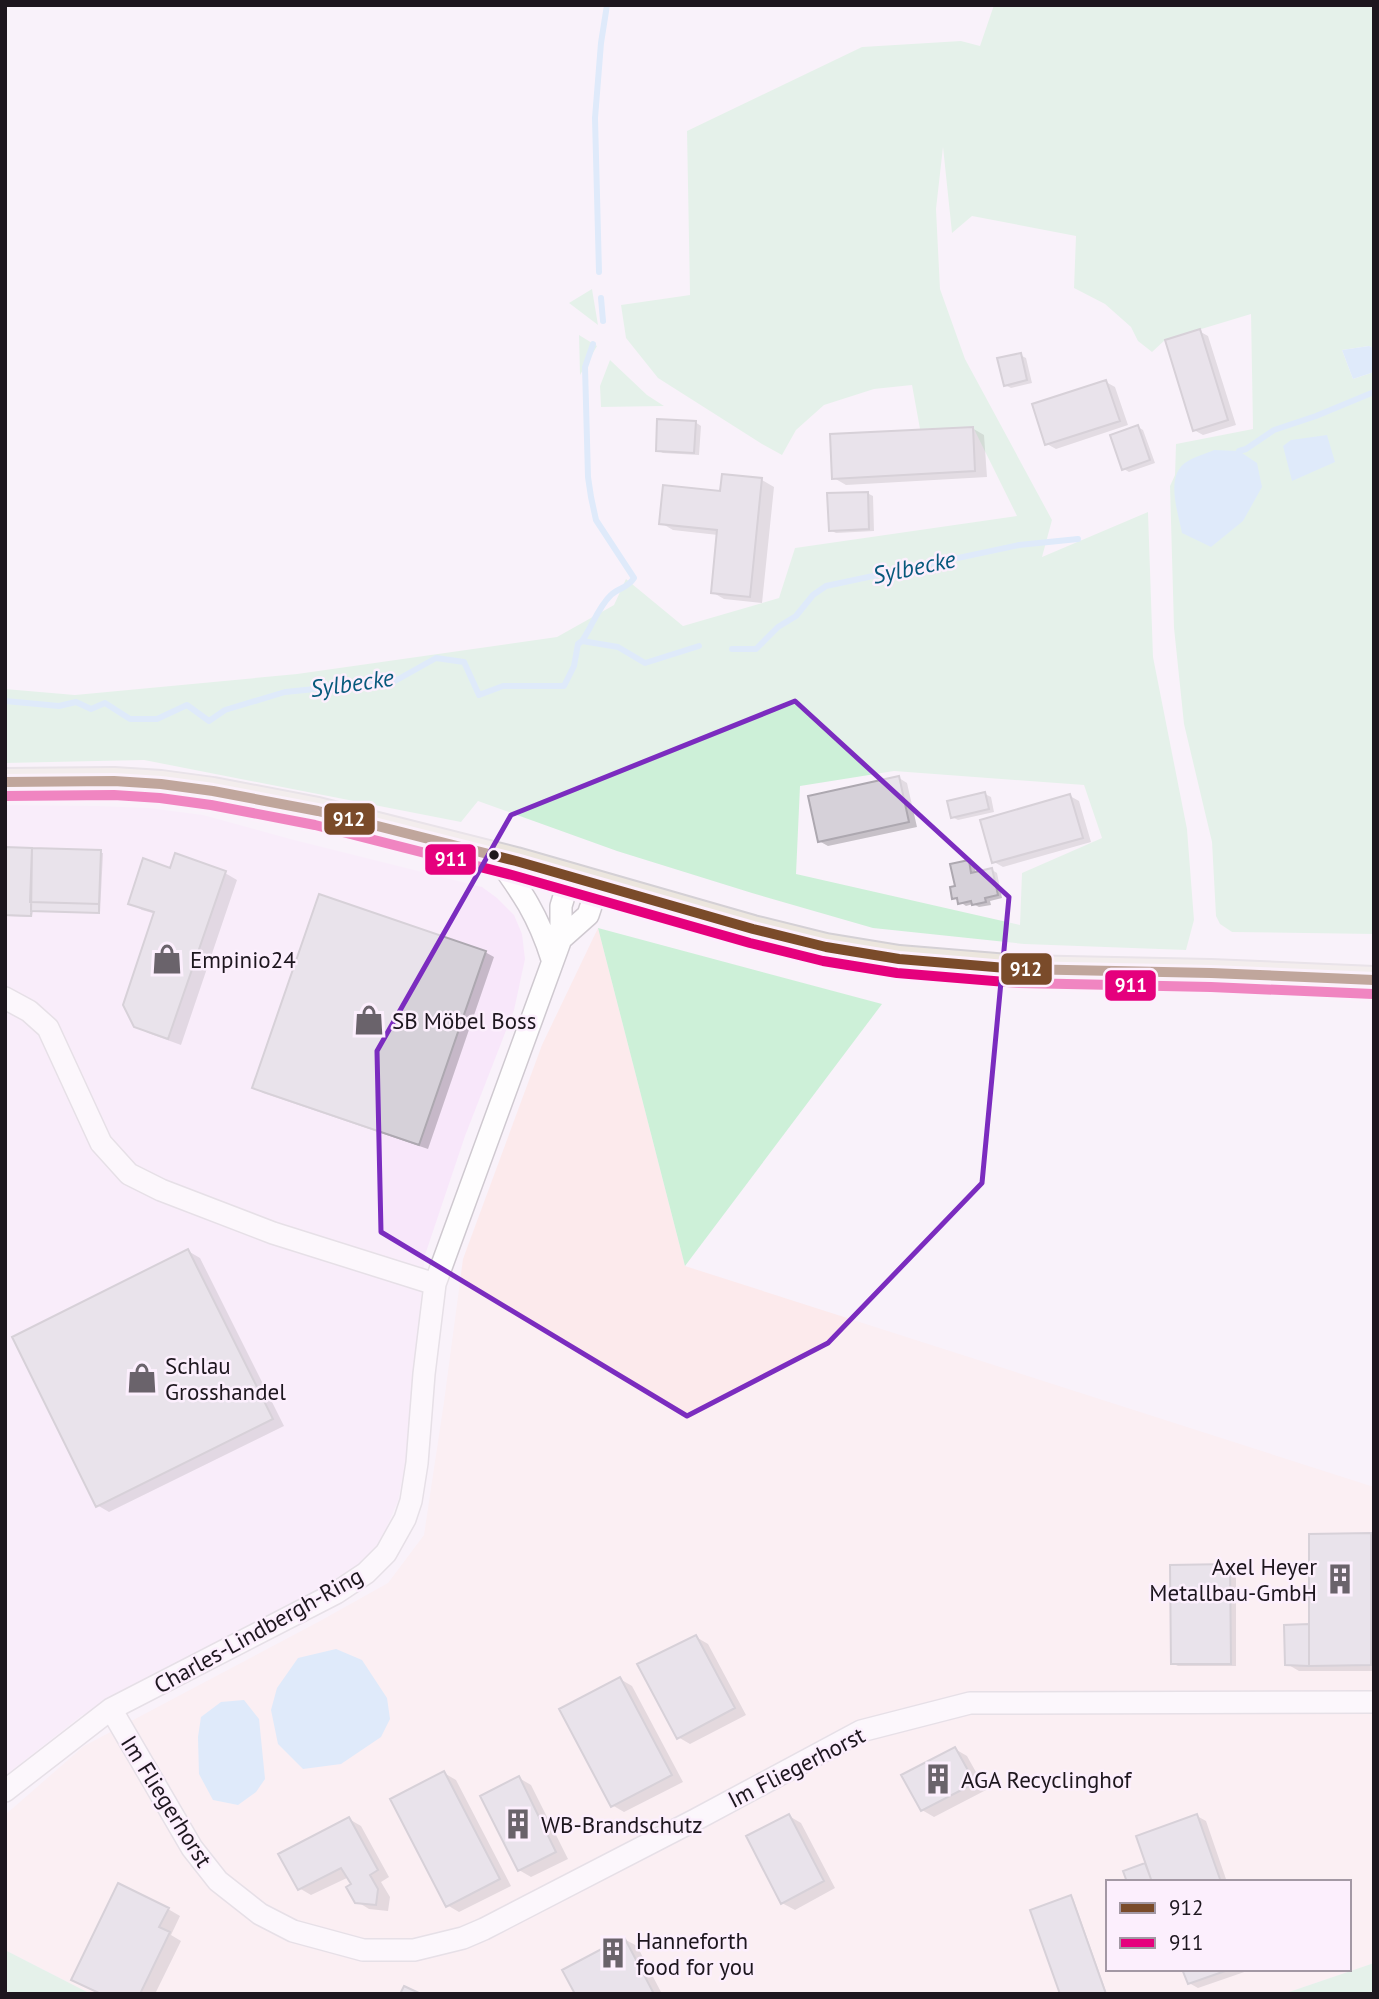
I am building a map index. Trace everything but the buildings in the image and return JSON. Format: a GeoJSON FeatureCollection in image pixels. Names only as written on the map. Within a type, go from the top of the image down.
{"type":"FeatureCollection","features":[{"type":"Feature","properties":{"kind":"main road"},"geometry":{"type":"LineString","coordinates":[[5,782],[114,781],[161,784],[318,811],[495,855],[684,911],[802,942],[899,959],[1019,969],[1374,980]]}},
{"type":"Feature","properties":{"kind":"street"},"geometry":{"type":"LineString","coordinates":[[495,855],[529,902],[552,959]]}},
{"type":"Feature","properties":{"kind":"street","name":"Charles-Lindbergh-Ring"},"geometry":{"type":"LineString","coordinates":[[561,939],[561,906],[570,877]]}},
{"type":"Feature","properties":{"kind":"street","name":"Charles-Lindbergh-Ring"},"geometry":{"type":"LineString","coordinates":[[5,1791],[111,1709],[336,1593],[366,1573],[386,1553],[405,1520],[411,1501],[435,1284],[552,959],[561,939],[588,915],[598,885]]}},
{"type":"Feature","properties":{"kind":"street"},"geometry":{"type":"LineString","coordinates":[[5,998],[29,1011],[48,1028],[101,1143],[129,1174],[161,1190],[273,1233],[435,1284]]}},
{"type":"Feature","properties":{"kind":"street","name":"Im Fliegerhorst"},"geometry":{"type":"LineString","coordinates":[[111,1709],[192,1848],[218,1881],[260,1914],[293,1931],[363,1950],[414,1950],[463,1938],[484,1929],[861,1731],[970,1703],[1374,1702]]}},
{"type":"Feature","properties":{"kind":"highlighted area"},"geometry":{"type":"Polygon","coordinates":[[[795,701],[1009,897],[982,1183],[828,1343],[687,1416],[381,1232],[377,1051],[511,815],[795,701]]]}},
{"type":"Feature","properties":{"kind":"shaded area"},"geometry":{"type":"Polygon","coordinates":[[[5,805],[149,808],[203,815],[482,887],[514,915],[522,934],[525,959],[514,1010],[465,1136],[425,1255],[406,1460],[398,1501],[375,1548],[361,1563],[332,1581],[81,1716],[5,1776],[5,805]]]}},
{"type":"Feature","properties":{"kind":"shaded area"},"geometry":{"type":"Polygon","coordinates":[[[598,928],[685,1266],[1374,1487],[1374,1963],[1351,1971],[1351,1880],[1106,1880],[1106,1971],[1351,1971],[1283,1994],[91,1994],[5,1950],[5,1815],[84,1746],[388,1583],[424,1535],[463,1259],[542,1045],[598,928]]]}},
{"type":"Feature","properties":{"kind":"green space"},"geometry":{"type":"Polygon","coordinates":[[[994,5],[1374,5],[1374,348],[1369,346],[1342,350],[1353,379],[1374,372],[1374,934],[1232,932],[1220,924],[1216,916],[1212,842],[1184,724],[1174,628],[1170,486],[1175,475],[1176,444],[1253,429],[1251,314],[1165,340],[1152,352],[1138,341],[1131,327],[1105,304],[1074,288],[1076,236],[972,216],[952,233],[943,147],[936,209],[940,289],[965,359],[1052,520],[1042,557],[1148,512],[1153,657],[1187,829],[1194,920],[1186,950],[1024,944],[873,928],[617,851],[478,801],[461,822],[144,760],[5,763],[5,689],[75,695],[297,674],[557,637],[614,605],[626,579],[683,626],[779,598],[795,548],[1017,516],[973,427],[920,429],[912,385],[874,389],[824,405],[796,430],[782,455],[658,378],[626,338],[621,305],[690,295],[687,131],[862,47],[961,41],[980,46],[994,5]],[[894,771],[800,786],[796,874],[1020,925],[1022,873],[1102,838],[1084,785],[894,771]]]}},
{"type":"Feature","properties":{"kind":"green space"},"geometry":{"type":"Polygon","coordinates":[[[592,289],[598,325],[569,303],[592,289]]]}},
{"type":"Feature","properties":{"kind":"green space"},"geometry":{"type":"Polygon","coordinates":[[[579,335],[597,346],[580,375],[579,335]]]}},
{"type":"Feature","properties":{"kind":"green space"},"geometry":{"type":"Polygon","coordinates":[[[610,360],[647,395],[664,406],[601,407],[600,386],[610,360]]]}},
{"type":"Feature","properties":{"kind":"green space"},"geometry":{"type":"Polygon","coordinates":[[[598,928],[882,1004],[685,1266],[598,928]]]}},
{"type":"Feature","properties":{"kind":"green space"},"geometry":{"type":"Polygon","coordinates":[[[5,1950],[91,1994],[5,1994],[5,1950]]]}},
{"type":"Feature","properties":{"kind":"green space"},"geometry":{"type":"Polygon","coordinates":[[[1374,1963],[1374,1994],[1283,1994],[1351,1971],[1374,1963]]]}},
{"type":"Feature","properties":{"kind":"water"},"geometry":{"type":"Polygon","coordinates":[[[1369,346],[1374,348],[1374,372],[1353,379],[1342,350],[1369,346]]]}},
{"type":"Feature","properties":{"kind":"water"},"geometry":{"type":"Polygon","coordinates":[[[1327,435],[1335,462],[1292,481],[1283,446],[1291,440],[1327,435]]]}},
{"type":"Feature","properties":{"kind":"water"},"geometry":{"type":"Polygon","coordinates":[[[1214,450],[1239,451],[1257,463],[1262,487],[1243,521],[1211,547],[1182,533],[1174,484],[1181,467],[1191,459],[1214,450]]]}},
{"type":"Feature","properties":{"kind":"water"},"geometry":{"type":"Polygon","coordinates":[[[336,1649],[362,1660],[387,1698],[390,1719],[381,1737],[341,1764],[303,1769],[278,1744],[271,1710],[277,1688],[298,1658],[336,1649]]]}},
{"type":"Feature","properties":{"kind":"water"},"geometry":{"type":"Polygon","coordinates":[[[244,1700],[259,1719],[265,1779],[256,1792],[238,1805],[213,1800],[199,1774],[198,1737],[201,1717],[221,1702],[244,1700]]]}},
{"type":"Feature","properties":{"kind":"waterway"},"geometry":{"type":"LineString","coordinates":[[599,272],[595,118],[607,5]]}},
{"type":"Feature","properties":{"kind":"waterway"},"geometry":{"type":"LineString","coordinates":[[601,298],[603,321]]}},
{"type":"Feature","properties":{"kind":"waterway"},"geometry":{"type":"LineString","coordinates":[[582,641],[606,600],[634,578],[596,520],[591,497],[585,367],[593,344]]}},
{"type":"Feature","properties":{"kind":"waterway","name":"Sylbecke"},"geometry":{"type":"LineString","coordinates":[[1239,451],[1274,430],[1374,392]]}},
{"type":"Feature","properties":{"kind":"waterway","name":"Sylbecke"},"geometry":{"type":"LineString","coordinates":[[732,649],[756,649],[778,627],[796,616],[813,595],[826,586],[1019,545],[1078,539]]}},
{"type":"Feature","properties":{"kind":"waterway","name":"Sylbecke"},"geometry":{"type":"LineString","coordinates":[[5,701],[59,706],[76,702],[91,709],[105,703],[130,719],[157,719],[187,705],[209,721],[225,710],[285,692],[395,681],[436,658],[464,662],[479,695],[503,686],[564,686],[574,666],[578,644],[582,641],[618,647],[645,663],[699,646]]}},
{"type":"Feature","properties":{"kind":"transit line","name":"912"},"geometry":{"type":"LineString","coordinates":[[5,782],[114,781],[161,784],[318,811],[516,861],[753,929],[826,947],[899,959],[1019,969],[1374,980]]}},
{"type":"Feature","properties":{"kind":"transit line","name":"911"},"geometry":{"type":"LineString","coordinates":[[5,796],[114,795],[160,798],[315,825],[512,875],[750,943],[823,961],[897,973],[1019,983],[1373,994]]}},
{"type":"Feature","properties":{"kind":"place","name":"Empinio24"},"geometry":{"type":"Point","coordinates":[167,959]}},
{"type":"Feature","properties":{"kind":"place","name":"SB Möbel Boss"},"geometry":{"type":"Point","coordinates":[369,1020]}},
{"type":"Feature","properties":{"kind":"place","name":"Schlau Grosshandel"},"geometry":{"type":"Point","coordinates":[142,1378]}},
{"type":"Feature","properties":{"kind":"place","name":"Axel Heyer Metallbau-GmbH"},"geometry":{"type":"Point","coordinates":[1340,1579]}},
{"type":"Feature","properties":{"kind":"place","name":"AGA Recyclinghof"},"geometry":{"type":"Point","coordinates":[938,1779]}},
{"type":"Feature","properties":{"kind":"place","name":"WB-Brandschutz"},"geometry":{"type":"Point","coordinates":[518,1824]}},
{"type":"Feature","properties":{"kind":"place","name":"Hanneforth food for you"},"geometry":{"type":"Point","coordinates":[613,1953]}}]}
